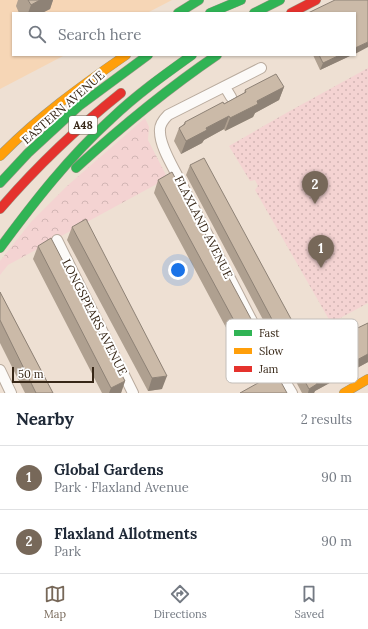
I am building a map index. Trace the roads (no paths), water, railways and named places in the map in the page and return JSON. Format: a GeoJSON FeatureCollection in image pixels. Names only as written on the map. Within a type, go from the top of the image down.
{"type":"FeatureCollection","features":[{"type":"Feature","properties":{"kind":"main road"},"geometry":{"type":"LineString","coordinates":[[180,12],[199,0]]}},
{"type":"Feature","properties":{"kind":"main road"},"geometry":{"type":"LineString","coordinates":[[212,12],[241,0]]}},
{"type":"Feature","properties":{"kind":"main road"},"geometry":{"type":"LineString","coordinates":[[220,12],[244,0]]}},
{"type":"Feature","properties":{"kind":"main road"},"geometry":{"type":"LineString","coordinates":[[257,12],[280,0]]}},
{"type":"Feature","properties":{"kind":"main road"},"geometry":{"type":"LineString","coordinates":[[293,12],[316,0]]}},
{"type":"Feature","properties":{"kind":"main road"},"geometry":{"type":"LineString","coordinates":[[0,156],[29,128],[125,56]]}},
{"type":"Feature","properties":{"kind":"main road","name":"EASTERN AVENUE"},"geometry":{"type":"LineString","coordinates":[[0,183],[39,142],[79,106],[147,56]]}},
{"type":"Feature","properties":{"kind":"main road"},"geometry":{"type":"LineString","coordinates":[[162,65],[176,56]]}},
{"type":"Feature","properties":{"kind":"main road"},"geometry":{"type":"LineString","coordinates":[[0,248],[22,217],[55,176],[105,122],[145,88],[191,56]]}},
{"type":"Feature","properties":{"kind":"main road"},"geometry":{"type":"LineString","coordinates":[[22,217],[145,107],[175,84],[217,56]]}},
{"type":"Feature","properties":{"kind":"main road","name":"A48"},"geometry":{"type":"LineString","coordinates":[[0,209],[33,172],[67,139],[90,118],[127,89]]}},
{"type":"Feature","properties":{"kind":"main road"},"geometry":{"type":"LineString","coordinates":[[0,149],[14,129]]}},
{"type":"Feature","properties":{"kind":"main road"},"geometry":{"type":"LineString","coordinates":[[344,393],[368,379]]}},
{"type":"Feature","properties":{"kind":"street","name":"FLAXLAND AVENUE"},"geometry":{"type":"LineString","coordinates":[[251,319],[169,159],[160,133],[163,121],[168,116],[261,68]]}},
{"type":"Feature","properties":{"kind":"street"},"geometry":{"type":"LineString","coordinates":[[226,87],[231,97]]}},
{"type":"Feature","properties":{"kind":"street","name":"LONGSPEARS AVENUE"},"geometry":{"type":"LineString","coordinates":[[57,240],[133,393]]}},
{"type":"Feature","properties":{"kind":"street"},"geometry":{"type":"LineString","coordinates":[[0,370],[12,393]]}},
{"type":"Feature","properties":{"kind":"street","name":"FLAXLAND AVENUE"},"geometry":{"type":"LineString","coordinates":[[286,383],[292,393]]}},
{"type":"Feature","properties":{"kind":"place","name":"Flaxland Allotments"},"geometry":{"type":"Point","coordinates":[315,204]}},
{"type":"Feature","properties":{"kind":"place","name":"Global Gardens"},"geometry":{"type":"Point","coordinates":[321,268]}}]}
